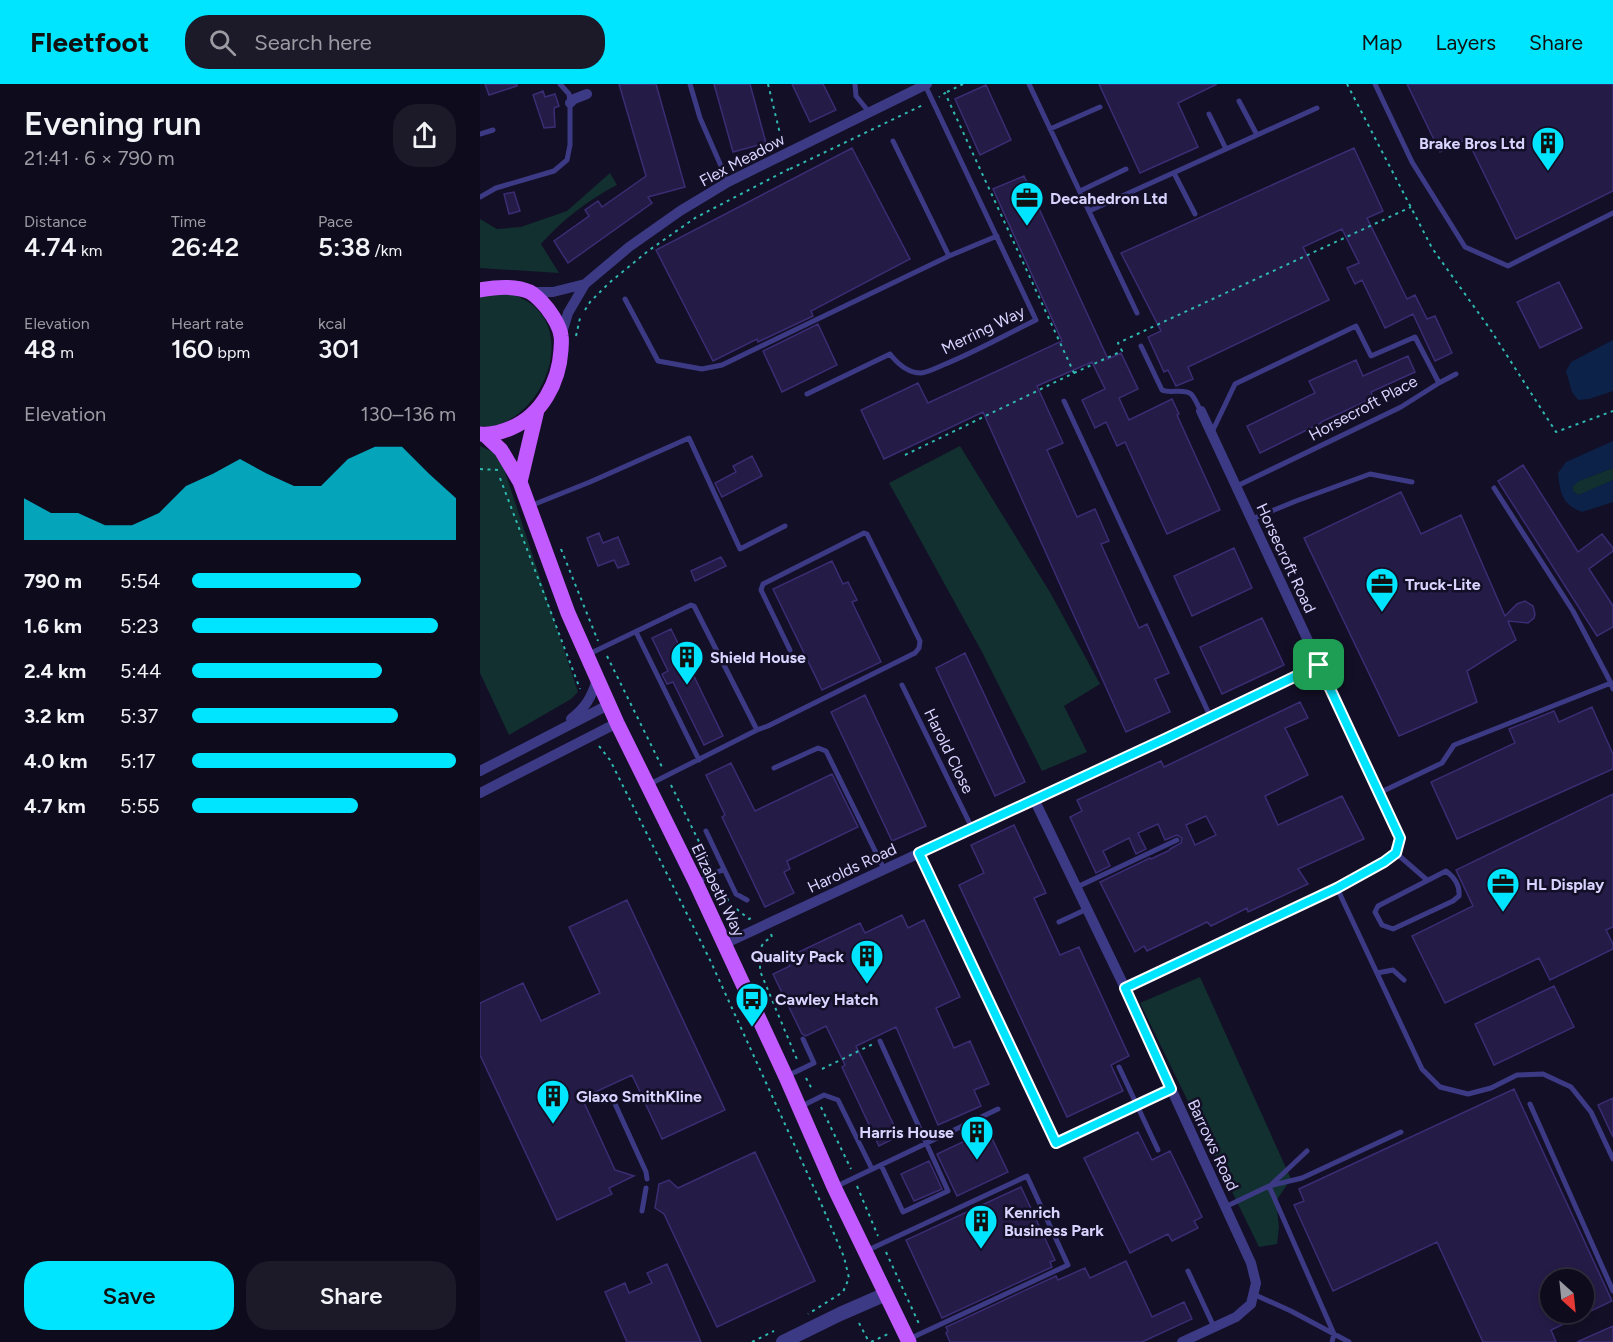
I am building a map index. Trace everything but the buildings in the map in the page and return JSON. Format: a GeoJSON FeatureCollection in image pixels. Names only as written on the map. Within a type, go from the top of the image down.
{"type":"FeatureCollection","features":[{"type":"Feature","properties":{"kind":"main road"},"geometry":{"type":"LineString","coordinates":[[480,290],[496,287],[529,292],[549,310],[561,336],[560,364],[547,397],[537,410],[519,424],[504,431],[482,434]]}},
{"type":"Feature","properties":{"kind":"main road"},"geometry":{"type":"LineString","coordinates":[[520,482],[537,410]]}},
{"type":"Feature","properties":{"kind":"main road","name":"Elizabeth Way"},"geometry":{"type":"LineString","coordinates":[[482,434],[501,450],[520,482],[568,613],[616,723],[696,883],[834,1187],[909,1341]]}},
{"type":"Feature","properties":{"kind":"street","name":"Flex Meadow"},"geometry":{"type":"LineString","coordinates":[[561,336],[568,312],[585,284],[629,247],[680,211],[728,182],[926,84]]}},
{"type":"Feature","properties":{"kind":"street"},"geometry":{"type":"LineString","coordinates":[[570,104],[574,99],[587,94]]}},
{"type":"Feature","properties":{"kind":"street","name":"Flex Meadow"},"geometry":{"type":"LineString","coordinates":[[529,292],[554,292],[585,284]]}},
{"type":"Feature","properties":{"kind":"street","name":"Horsecroft Road"},"geometry":{"type":"LineString","coordinates":[[1201,411],[1400,838],[1396,853]]}},
{"type":"Feature","properties":{"kind":"street","name":"Harolds Road"},"geometry":{"type":"LineString","coordinates":[[724,944],[1319,665]]}},
{"type":"Feature","properties":{"kind":"street"},"geometry":{"type":"LineString","coordinates":[[557,731],[581,711],[591,698],[597,680]]}},
{"type":"Feature","properties":{"kind":"street"},"geometry":{"type":"LineString","coordinates":[[480,771],[608,705]]}},
{"type":"Feature","properties":{"kind":"street"},"geometry":{"type":"LineString","coordinates":[[480,793],[616,723]]}},
{"type":"Feature","properties":{"kind":"street","name":"Barrows Road"},"geometry":{"type":"LineString","coordinates":[[1034,799],[1125,988],[1251,1263],[1256,1283],[1253,1294]]}},
{"type":"Feature","properties":{"kind":"street"},"geometry":{"type":"LineString","coordinates":[[1125,988],[1337,888],[1396,853]]}},
{"type":"Feature","properties":{"kind":"street"},"geometry":{"type":"LineString","coordinates":[[782,1335],[886,1294]]}},
{"type":"Feature","properties":{"kind":"street"},"geometry":{"type":"LineString","coordinates":[[1182,1342],[1236,1317],[1251,1304],[1253,1294]]}},
{"type":"Feature","properties":{"kind":"lane"},"geometry":{"type":"LineString","coordinates":[[480,197],[496,188],[554,171],[567,160],[570,146],[570,104],[568,94],[560,84]]}},
{"type":"Feature","properties":{"kind":"lane"},"geometry":{"type":"LineString","coordinates":[[690,84],[700,118],[728,182]]}},
{"type":"Feature","properties":{"kind":"lane"},"geometry":{"type":"LineString","coordinates":[[855,84],[856,96],[869,112]]}},
{"type":"Feature","properties":{"kind":"lane","name":"Merring Way"},"geometry":{"type":"LineString","coordinates":[[807,394],[890,354],[897,363],[920,373],[953,360],[1036,320],[926,84]]}},
{"type":"Feature","properties":{"kind":"lane"},"geometry":{"type":"LineString","coordinates":[[1029,84],[1137,313]]}},
{"type":"Feature","properties":{"kind":"lane"},"geometry":{"type":"LineString","coordinates":[[1375,84],[1412,162],[1465,247],[1508,266],[1613,213]]}},
{"type":"Feature","properties":{"kind":"lane"},"geometry":{"type":"LineString","coordinates":[[1239,101],[1257,135]]}},
{"type":"Feature","properties":{"kind":"lane"},"geometry":{"type":"LineString","coordinates":[[1050,129],[1100,107]]}},
{"type":"Feature","properties":{"kind":"lane"},"geometry":{"type":"LineString","coordinates":[[1089,211],[1317,108]]}},
{"type":"Feature","properties":{"kind":"lane"},"geometry":{"type":"LineString","coordinates":[[1209,114],[1226,149]]}},
{"type":"Feature","properties":{"kind":"lane"},"geometry":{"type":"LineString","coordinates":[[480,134],[492,129]]}},
{"type":"Feature","properties":{"kind":"lane"},"geometry":{"type":"LineString","coordinates":[[893,141],[949,256]]}},
{"type":"Feature","properties":{"kind":"lane"},"geometry":{"type":"LineString","coordinates":[[1080,191],[1126,169]]}},
{"type":"Feature","properties":{"kind":"lane"},"geometry":{"type":"LineString","coordinates":[[1174,173],[1195,214]]}},
{"type":"Feature","properties":{"kind":"lane"},"geometry":{"type":"LineString","coordinates":[[626,299],[658,361],[702,369],[722,365],[949,256],[997,236]]}},
{"type":"Feature","properties":{"kind":"lane","name":"Horsecroft Place"},"geometry":{"type":"LineString","coordinates":[[1211,434],[1235,384],[1356,326],[1371,356],[1415,337],[1439,383],[1401,407],[1237,486]]}},
{"type":"Feature","properties":{"kind":"lane"},"geometry":{"type":"LineString","coordinates":[[1141,346],[1162,390],[1165,392],[1185,391],[1192,395],[1201,411]]}},
{"type":"Feature","properties":{"kind":"lane"},"geometry":{"type":"LineString","coordinates":[[1439,383],[1455,374]]}},
{"type":"Feature","properties":{"kind":"lane"},"geometry":{"type":"LineString","coordinates":[[1064,401],[1210,716]]}},
{"type":"Feature","properties":{"kind":"lane"},"geometry":{"type":"LineString","coordinates":[[529,506],[689,438],[740,549],[785,526]]}},
{"type":"Feature","properties":{"kind":"lane"},"geometry":{"type":"LineString","coordinates":[[1252,519],[1370,474],[1412,482]]}},
{"type":"Feature","properties":{"kind":"lane"},"geometry":{"type":"LineString","coordinates":[[1379,793],[1442,763],[1454,745],[1612,686],[1573,611],[1494,488]]}},
{"type":"Feature","properties":{"kind":"lane"},"geometry":{"type":"LineString","coordinates":[[647,786],[915,653],[920,641],[867,534],[864,533],[763,584],[760,590],[790,650]]}},
{"type":"Feature","properties":{"kind":"lane"},"geometry":{"type":"LineString","coordinates":[[587,655],[692,605],[757,730]]}},
{"type":"Feature","properties":{"kind":"lane"},"geometry":{"type":"LineString","coordinates":[[636,632],[699,760]]}},
{"type":"Feature","properties":{"kind":"lane","name":"Harold Close"},"geometry":{"type":"LineString","coordinates":[[902,685],[972,828]]}},
{"type":"Feature","properties":{"kind":"lane"},"geometry":{"type":"LineString","coordinates":[[774,768],[818,748],[826,751],[884,869]]}},
{"type":"Feature","properties":{"kind":"lane"},"geometry":{"type":"LineString","coordinates":[[706,831],[736,894],[747,900]]}},
{"type":"Feature","properties":{"kind":"lane"},"geometry":{"type":"LineString","coordinates":[[1077,887],[1177,840]]}},
{"type":"Feature","properties":{"kind":"lane"},"geometry":{"type":"LineString","coordinates":[[919,853],[1056,1143],[1171,1089]]}},
{"type":"Feature","properties":{"kind":"lane"},"geometry":{"type":"LineString","coordinates":[[1396,853],[1427,880]]}},
{"type":"Feature","properties":{"kind":"lane"},"geometry":{"type":"LineString","coordinates":[[696,883],[724,868]]}},
{"type":"Feature","properties":{"kind":"lane"},"geometry":{"type":"LineString","coordinates":[[1446,871],[1452,876],[1460,890],[1459,896],[1453,902],[1393,929],[1382,926],[1375,912],[1378,906],[1427,880],[1446,871]]}},
{"type":"Feature","properties":{"kind":"lane"},"geometry":{"type":"LineString","coordinates":[[1337,888],[1422,1069],[1440,1087],[1468,1094],[1491,1088],[1517,1075],[1543,1074],[1571,1087],[1591,1112],[1613,1159]]}},
{"type":"Feature","properties":{"kind":"lane"},"geometry":{"type":"LineString","coordinates":[[1059,922],[1087,909]]}},
{"type":"Feature","properties":{"kind":"lane"},"geometry":{"type":"LineString","coordinates":[[1377,973],[1393,970],[1404,980]]}},
{"type":"Feature","properties":{"kind":"lane"},"geometry":{"type":"LineString","coordinates":[[786,1077],[814,1063],[803,1039]]}},
{"type":"Feature","properties":{"kind":"lane"},"geometry":{"type":"LineString","coordinates":[[880,1041],[948,1191],[903,1212],[881,1165]]}},
{"type":"Feature","properties":{"kind":"lane"},"geometry":{"type":"LineString","coordinates":[[1119,1067],[1158,1149]]}},
{"type":"Feature","properties":{"kind":"lane"},"geometry":{"type":"LineString","coordinates":[[611,1095],[646,1172],[647,1179]]}},
{"type":"Feature","properties":{"kind":"lane"},"geometry":{"type":"LineString","coordinates":[[799,1107],[824,1095],[838,1100],[872,1169]]}},
{"type":"Feature","properties":{"kind":"lane"},"geometry":{"type":"LineString","coordinates":[[1530,1104],[1613,1291]]}},
{"type":"Feature","properties":{"kind":"lane"},"geometry":{"type":"LineString","coordinates":[[834,1187],[998,1109]]}},
{"type":"Feature","properties":{"kind":"lane"},"geometry":{"type":"LineString","coordinates":[[1225,1208],[1269,1186],[1302,1178],[1401,1132]]}},
{"type":"Feature","properties":{"kind":"lane"},"geometry":{"type":"LineString","coordinates":[[1269,1186],[1307,1151]]}},
{"type":"Feature","properties":{"kind":"lane"},"geometry":{"type":"LineString","coordinates":[[865,1251],[1026,1176],[1068,1265],[909,1341]]}},
{"type":"Feature","properties":{"kind":"lane"},"geometry":{"type":"LineString","coordinates":[[1269,1186],[1334,1334],[1332,1342]]}},
{"type":"Feature","properties":{"kind":"lane"},"geometry":{"type":"LineString","coordinates":[[642,1210],[646,1188]]}},
{"type":"Feature","properties":{"kind":"lane"},"geometry":{"type":"LineString","coordinates":[[1188,1271],[1214,1327]]}},
{"type":"Feature","properties":{"kind":"lane"},"geometry":{"type":"LineString","coordinates":[[1253,1294],[1349,1342]]}},
{"type":"Feature","properties":{"kind":"path"},"geometry":{"type":"LineString","coordinates":[[945,93],[963,84]]}},
{"type":"Feature","properties":{"kind":"path"},"geometry":{"type":"LineString","coordinates":[[1347,84],[1432,248],[1484,319],[1556,432],[1613,411]]}},
{"type":"Feature","properties":{"kind":"path"},"geometry":{"type":"LineString","coordinates":[[580,317],[590,302],[609,283],[648,251],[695,218],[789,169]]}},
{"type":"Feature","properties":{"kind":"path"},"geometry":{"type":"LineString","coordinates":[[1074,373],[1122,351],[1118,343],[1411,207]]}},
{"type":"Feature","properties":{"kind":"path"},"geometry":{"type":"LineString","coordinates":[[480,469],[496,471],[504,468]]}},
{"type":"Feature","properties":{"kind":"path"},"geometry":{"type":"LineString","coordinates":[[496,471],[583,695]]}},
{"type":"Feature","properties":{"kind":"path"},"geometry":{"type":"LineString","coordinates":[[599,746],[610,760],[710,960],[844,1257],[849,1278],[843,1292],[808,1314]]}},
{"type":"Feature","properties":{"kind":"path"},"geometry":{"type":"LineString","coordinates":[[816,1072],[880,1041]]}},
{"type":"Feature","properties":{"kind":"path"},"geometry":{"type":"LineString","coordinates":[[859,1323],[870,1342],[889,1334]]}},
{"type":"Feature","properties":{"kind":"path"},"geometry":{"type":"LineString","coordinates":[[752,1342],[782,1335]]}},
{"type":"Feature","properties":{"kind":"green space"},"geometry":{"type":"Polygon","coordinates":[[[610,173],[617,185],[576,211],[541,244],[559,273],[480,268],[480,219],[497,229],[521,227],[567,211],[610,173]]]}},
{"type":"Feature","properties":{"kind":"green space"},"geometry":{"type":"Polygon","coordinates":[[[499,292],[522,298],[542,315],[550,334],[551,356],[545,378],[534,397],[519,413],[500,424],[480,426],[480,297],[499,292]]]}},
{"type":"Feature","properties":{"kind":"green space"},"geometry":{"type":"Polygon","coordinates":[[[480,446],[493,452],[503,466],[578,692],[571,699],[509,735],[480,673],[480,446]]]}},
{"type":"Feature","properties":{"kind":"green space"},"geometry":{"type":"Polygon","coordinates":[[[960,446],[1051,594],[1100,684],[1064,706],[1087,752],[1042,771],[982,652],[889,483],[960,446]]]}},
{"type":"Feature","properties":{"kind":"green space"},"geometry":{"type":"Polygon","coordinates":[[[1613,468],[1613,480],[1583,494],[1578,495],[1573,491],[1572,487],[1578,481],[1613,468]]]}},
{"type":"Feature","properties":{"kind":"green space"},"geometry":{"type":"Polygon","coordinates":[[[1200,977],[1291,1179],[1276,1201],[1279,1227],[1277,1244],[1259,1247],[1140,1003],[1200,977]]]}},
{"type":"Feature","properties":{"kind":"water"},"geometry":{"type":"Polygon","coordinates":[[[1613,340],[1613,391],[1578,400],[1572,392],[1566,371],[1571,362],[1613,340]]]}},
{"type":"Feature","properties":{"kind":"water"},"geometry":{"type":"Polygon","coordinates":[[[1613,441],[1613,468],[1579,481],[1572,487],[1578,495],[1613,480],[1613,502],[1582,512],[1570,506],[1563,497],[1558,473],[1566,462],[1613,441]]]}},
{"type":"Feature","properties":{"kind":"place","name":"Brake Bros Ltd"},"geometry":{"type":"Point","coordinates":[1548,172]}},
{"type":"Feature","properties":{"kind":"place","name":"Decahedron Ltd"},"geometry":{"type":"Point","coordinates":[1027,227]}},
{"type":"Feature","properties":{"kind":"place","name":"Truck-Lite"},"geometry":{"type":"Point","coordinates":[1382,613]}},
{"type":"Feature","properties":{"kind":"place","name":"Shield House"},"geometry":{"type":"Point","coordinates":[687,686]}},
{"type":"Feature","properties":{"kind":"place","name":"HL Display"},"geometry":{"type":"Point","coordinates":[1503,913]}},
{"type":"Feature","properties":{"kind":"place","name":"Quality Pack"},"geometry":{"type":"Point","coordinates":[867,985]}},
{"type":"Feature","properties":{"kind":"place","name":"Cawley Hatch"},"geometry":{"type":"Point","coordinates":[752,1028]}},
{"type":"Feature","properties":{"kind":"place","name":"Glaxo SmithKline"},"geometry":{"type":"Point","coordinates":[553,1125]}},
{"type":"Feature","properties":{"kind":"place","name":"Harris House"},"geometry":{"type":"Point","coordinates":[977,1161]}},
{"type":"Feature","properties":{"kind":"place","name":"Kenrich Business Park"},"geometry":{"type":"Point","coordinates":[981,1250]}},
{"type":"Feature","properties":{"kind":"route"},"geometry":{"type":"LineString","coordinates":[[1319,665],[1400,838],[1396,853],[1337,888],[1125,988],[1171,1089],[1056,1143],[919,853],[1319,665]]}}]}
